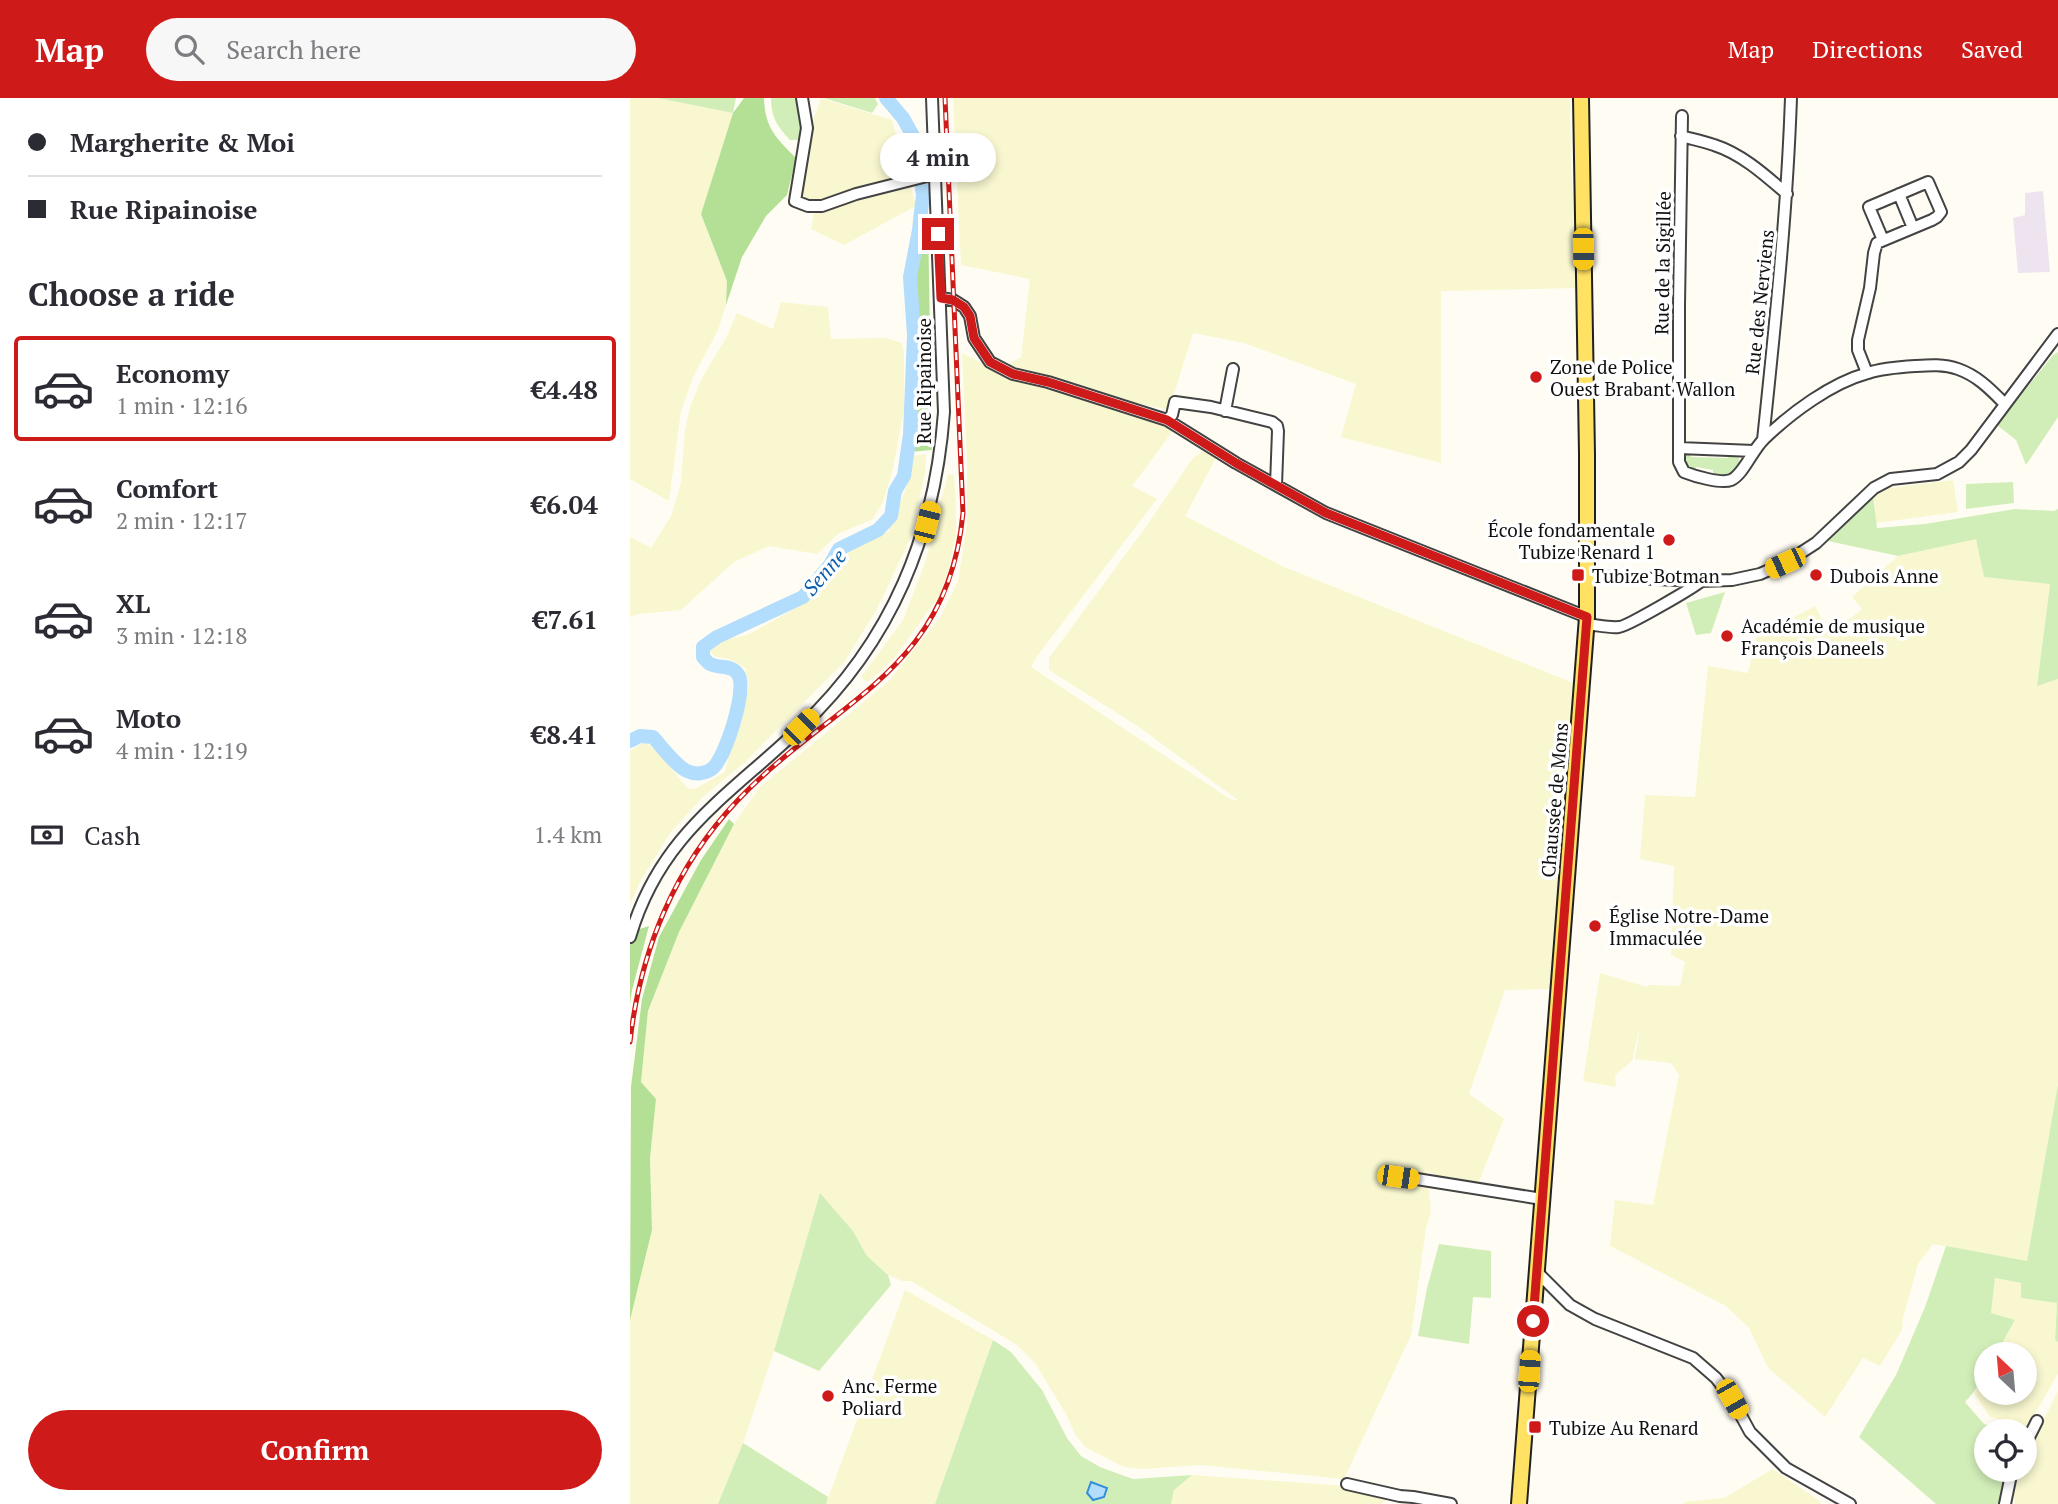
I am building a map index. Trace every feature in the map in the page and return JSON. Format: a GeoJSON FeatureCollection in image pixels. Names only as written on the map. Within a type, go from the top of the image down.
{"type":"FeatureCollection","features":[{"type":"Feature","properties":{"kind":"main road","name":"Chaussée de Mons"},"geometry":{"type":"LineString","coordinates":[[1519,1504],[1588,576],[1581,98]]}},
{"type":"Feature","properties":{"kind":"street"},"geometry":{"type":"LineString","coordinates":[[802,98],[807,128],[795,201],[808,206],[822,206],[856,194],[931,175]]}},
{"type":"Feature","properties":{"kind":"street","name":"Rue Ripainoise"},"geometry":{"type":"LineString","coordinates":[[630,937],[652,883],[687,831],[826,702],[867,650],[901,589],[927,522],[942,446],[944,412],[941,298],[931,175],[932,98]]}},
{"type":"Feature","properties":{"kind":"street","name":"Rue des Nerviens"},"geometry":{"type":"LineString","coordinates":[[1763,440],[1787,194],[1791,98]]}},
{"type":"Feature","properties":{"kind":"street","name":"Rue de la Sigillée"},"geometry":{"type":"LineString","coordinates":[[1682,116],[1680,466],[1684,472],[1727,482],[1738,476],[1754,451]]}},
{"type":"Feature","properties":{"kind":"street"},"geometry":{"type":"LineString","coordinates":[[1681,136],[1716,145],[1735,154],[1787,194]]}},
{"type":"Feature","properties":{"kind":"street"},"geometry":{"type":"LineString","coordinates":[[1867,373],[1858,350],[1858,340],[1877,243],[1937,217],[1941,212],[1928,182],[1870,206],[1883,240]]}},
{"type":"Feature","properties":{"kind":"street"},"geometry":{"type":"LineString","coordinates":[[1899,194],[1913,228]]}},
{"type":"Feature","properties":{"kind":"street"},"geometry":{"type":"LineString","coordinates":[[941,298],[953,300],[964,307],[970,316],[974,338],[990,362],[1013,374],[1048,382],[1167,420],[1326,513],[1586,621],[1618,628],[1626,626],[1701,581]]}},
{"type":"Feature","properties":{"kind":"street"},"geometry":{"type":"LineString","coordinates":[[1588,576],[1732,580],[1760,574],[1785,563],[1816,543],[1874,488],[1891,480],[1937,474],[1959,462],[2056,340]]}},
{"type":"Feature","properties":{"kind":"street"},"geometry":{"type":"LineString","coordinates":[[1679,448],[1754,451],[1763,440],[1810,401],[1867,373],[1909,367],[1949,366],[1975,377],[2005,404]]}},
{"type":"Feature","properties":{"kind":"street"},"geometry":{"type":"LineString","coordinates":[[1225,411],[1233,369]]}},
{"type":"Feature","properties":{"kind":"street"},"geometry":{"type":"LineString","coordinates":[[1167,420],[1172,415],[1175,402],[1272,422],[1277,426],[1276,485]]}},
{"type":"Feature","properties":{"kind":"street"},"geometry":{"type":"LineString","coordinates":[[1398,1177],[1542,1199]]}},
{"type":"Feature","properties":{"kind":"street"},"geometry":{"type":"LineString","coordinates":[[1537,1272],[1570,1305],[1595,1320],[1693,1358],[1716,1378],[1732,1399],[1750,1432],[1786,1468],[1850,1504]]}},
{"type":"Feature","properties":{"kind":"street"},"geometry":{"type":"LineString","coordinates":[[2005,1504],[2010,1482]]}},
{"type":"Feature","properties":{"kind":"street"},"geometry":{"type":"LineString","coordinates":[[1347,1484],[1451,1504]]}},
{"type":"Feature","properties":{"kind":"street"},"geometry":{"type":"LineString","coordinates":[[1389,1504],[1400,1496]]}},
{"type":"Feature","properties":{"kind":"shaded area"},"geometry":{"type":"Polygon","coordinates":[[[2043,191],[2050,272],[2018,273],[2013,218],[2025,215],[2025,193],[2043,191]]]}},
{"type":"Feature","properties":{"kind":"green space"},"geometry":{"type":"Polygon","coordinates":[[[630,98],[658,98],[733,113],[701,214],[727,281],[726,305],[718,330],[694,375],[681,411],[669,501],[630,479],[630,98]]]}},
{"type":"Feature","properties":{"kind":"green space"},"geometry":{"type":"Polygon","coordinates":[[[658,98],[736,98],[733,113],[658,98]]]}},
{"type":"Feature","properties":{"kind":"green space"},"geometry":{"type":"Polygon","coordinates":[[[744,98],[764,98],[769,125],[796,158],[787,195],[766,216],[742,257],[726,305],[727,281],[701,214],[733,113],[744,98]]]}},
{"type":"Feature","properties":{"kind":"green space"},"geometry":{"type":"Polygon","coordinates":[[[771,98],[799,98],[804,129],[801,140],[790,140],[782,130],[774,116],[771,98]]]}},
{"type":"Feature","properties":{"kind":"green space"},"geometry":{"type":"Polygon","coordinates":[[[821,98],[892,120],[916,206],[844,245],[811,229],[815,210],[787,195],[821,98]]]}},
{"type":"Feature","properties":{"kind":"green space"},"geometry":{"type":"Polygon","coordinates":[[[824,98],[875,98],[878,104],[872,113],[824,98]]]}},
{"type":"Feature","properties":{"kind":"green space"},"geometry":{"type":"Polygon","coordinates":[[[953,98],[1570,98],[1578,288],[1441,291],[1441,463],[1341,437],[1356,384],[1244,343],[1193,333],[1169,410],[1118,399],[1173,431],[1132,486],[1157,499],[1031,667],[1230,799],[1239,801],[1139,727],[1049,670],[1049,658],[1193,458],[1203,451],[1216,458],[1185,516],[1282,566],[1576,684],[1552,989],[1505,990],[1469,1094],[1504,1119],[1478,1184],[1442,1178],[1427,1171],[1431,1212],[1426,1228],[1411,1335],[1344,1479],[1200,1465],[1143,1469],[1124,1467],[1085,1447],[1035,1363],[1017,1345],[911,1281],[902,1281],[888,1275],[867,1256],[853,1231],[820,1194],[774,1351],[743,1443],[718,1504],[630,1504],[630,1320],[652,1230],[650,1158],[656,1099],[641,1082],[648,1012],[679,932],[734,824],[760,787],[888,682],[941,616],[958,581],[967,524],[962,353],[998,371],[1021,357],[1030,279],[961,265],[953,98]]]}},
{"type":"Feature","properties":{"kind":"green space"},"geometry":{"type":"Polygon","coordinates":[[[928,219],[932,450],[908,452],[913,278],[928,219]]]}},
{"type":"Feature","properties":{"kind":"green space"},"geometry":{"type":"Polygon","coordinates":[[[781,302],[828,307],[831,339],[886,338],[902,343],[904,410],[893,469],[883,502],[873,519],[838,534],[817,554],[769,546],[734,562],[681,610],[630,617],[630,537],[651,548],[671,516],[681,483],[685,430],[690,407],[702,378],[726,338],[737,313],[773,329],[781,302]]]}},
{"type":"Feature","properties":{"kind":"green space"},"geometry":{"type":"Polygon","coordinates":[[[2058,352],[2058,417],[2026,465],[2016,440],[1997,425],[2058,352]]]}},
{"type":"Feature","properties":{"kind":"green space"},"geometry":{"type":"Polygon","coordinates":[[[1691,451],[1691,457],[1728,458],[1729,452],[1739,458],[1740,465],[1730,477],[1713,476],[1713,470],[1696,467],[1694,472],[1689,471],[1683,458],[1686,452],[1691,451]]]}},
{"type":"Feature","properties":{"kind":"green space"},"geometry":{"type":"Polygon","coordinates":[[[926,454],[925,473],[910,539],[877,609],[845,661],[746,761],[701,799],[671,832],[642,878],[630,904],[630,751],[645,742],[657,751],[687,788],[695,789],[725,772],[741,724],[749,685],[745,668],[732,660],[714,656],[710,651],[719,641],[747,635],[789,612],[821,590],[844,553],[888,532],[907,486],[913,456],[926,454]]]}},
{"type":"Feature","properties":{"kind":"green space"},"geometry":{"type":"Polygon","coordinates":[[[948,474],[954,475],[956,533],[949,568],[939,596],[895,657],[867,682],[861,677],[903,620],[925,563],[948,474]]]}},
{"type":"Feature","properties":{"kind":"green space"},"geometry":{"type":"Polygon","coordinates":[[[1953,480],[1958,512],[1876,523],[1874,494],[1881,489],[1953,480]]]}},
{"type":"Feature","properties":{"kind":"green space"},"geometry":{"type":"Polygon","coordinates":[[[2013,482],[2014,503],[1966,509],[1966,484],[2013,482]]]}},
{"type":"Feature","properties":{"kind":"green space"},"geometry":{"type":"Polygon","coordinates":[[[1873,495],[1877,528],[1925,524],[2015,509],[2058,509],[2058,679],[2037,686],[2050,584],[1984,577],[1976,539],[1898,556],[1828,541],[1873,495]]]}},
{"type":"Feature","properties":{"kind":"green space"},"geometry":{"type":"Polygon","coordinates":[[[1976,538],[1984,577],[2050,583],[2037,685],[2058,679],[2058,1084],[2027,1262],[1933,1244],[1918,1264],[1902,1330],[1880,1366],[1863,1358],[1825,1417],[1768,1368],[1749,1328],[1726,1306],[1610,1246],[1615,1200],[1653,1205],[1679,1075],[1671,1063],[1635,1059],[1640,1025],[1632,1061],[1615,1075],[1616,1087],[1583,1081],[1600,973],[1647,987],[1680,986],[1685,962],[1671,955],[1674,866],[1640,859],[1645,795],[1695,797],[1708,666],[1748,673],[1759,627],[1772,628],[1815,606],[1830,635],[1862,609],[1852,597],[1898,556],[1976,538]]]}},
{"type":"Feature","properties":{"kind":"green space"},"geometry":{"type":"Polygon","coordinates":[[[1725,592],[1711,633],[1696,635],[1686,603],[1725,592]]]}},
{"type":"Feature","properties":{"kind":"green space"},"geometry":{"type":"Polygon","coordinates":[[[729,819],[734,824],[679,932],[648,1011],[641,1082],[656,1099],[650,1158],[652,1230],[630,1320],[631,1087],[642,999],[659,937],[701,860],[729,819]]]}},
{"type":"Feature","properties":{"kind":"green space"},"geometry":{"type":"Polygon","coordinates":[[[649,926],[632,990],[630,1004],[630,932],[649,926]]]}},
{"type":"Feature","properties":{"kind":"green space"},"geometry":{"type":"Polygon","coordinates":[[[2058,1084],[2058,1342],[2055,1340],[2057,1303],[2021,1298],[2021,1283],[1995,1278],[1991,1313],[2015,1320],[2003,1342],[1974,1342],[1974,1391],[1965,1402],[1980,1419],[1974,1419],[1974,1482],[2005,1482],[2002,1504],[1936,1504],[1859,1437],[1896,1375],[1925,1307],[1946,1246],[2027,1261],[2058,1084]]]}},
{"type":"Feature","properties":{"kind":"green space"},"geometry":{"type":"Polygon","coordinates":[[[820,1193],[853,1231],[867,1256],[888,1275],[891,1285],[819,1371],[774,1351],[820,1193]]]}},
{"type":"Feature","properties":{"kind":"green space"},"geometry":{"type":"Polygon","coordinates":[[[1439,1244],[1491,1251],[1491,1298],[1473,1297],[1469,1344],[1418,1336],[1439,1244]]]}},
{"type":"Feature","properties":{"kind":"green space"},"geometry":{"type":"Polygon","coordinates":[[[1995,1278],[2021,1283],[2021,1298],[2057,1303],[2055,1340],[2058,1342],[2058,1374],[2032,1419],[1990,1417],[1982,1405],[2037,1405],[2037,1342],[2003,1342],[2015,1321],[1991,1313],[1995,1278]]]}},
{"type":"Feature","properties":{"kind":"green space"},"geometry":{"type":"Polygon","coordinates":[[[905,1290],[993,1340],[935,1504],[826,1504],[905,1290]]]}},
{"type":"Feature","properties":{"kind":"green space"},"geometry":{"type":"Polygon","coordinates":[[[993,1340],[1011,1352],[1042,1390],[1067,1438],[1081,1456],[1100,1467],[1133,1479],[1192,1475],[1174,1490],[1171,1504],[935,1504],[993,1340]]]}},
{"type":"Feature","properties":{"kind":"green space"},"geometry":{"type":"Polygon","coordinates":[[[2058,1391],[2058,1504],[2015,1504],[2013,1489],[2016,1482],[2037,1482],[2037,1433],[2058,1391]]]}},
{"type":"Feature","properties":{"kind":"green space"},"geometry":{"type":"Polygon","coordinates":[[[743,1443],[828,1497],[826,1504],[718,1504],[743,1443]]]}},
{"type":"Feature","properties":{"kind":"green space"},"geometry":{"type":"Polygon","coordinates":[[[1773,1469],[1821,1502],[1820,1504],[1683,1504],[1724,1498],[1773,1469]]]}},
{"type":"Feature","properties":{"kind":"green space"},"geometry":{"type":"Polygon","coordinates":[[[1192,1475],[1347,1486],[1387,1499],[1381,1504],[1171,1504],[1174,1490],[1192,1475]]]}},
{"type":"Feature","properties":{"kind":"water"},"geometry":{"type":"Polygon","coordinates":[[[1091,1482],[1107,1488],[1104,1497],[1093,1500],[1087,1493],[1091,1482]]]}},
{"type":"Feature","properties":{"kind":"waterway","name":"Senne"},"geometry":{"type":"LineString","coordinates":[[630,741],[640,736],[653,737],[678,765],[690,772],[704,773],[713,768],[724,751],[734,723],[740,684],[736,672],[707,662],[703,657],[703,647],[717,637],[803,597],[830,565],[839,549],[878,530],[891,516],[895,491],[904,476],[910,434],[914,335],[910,277],[923,194],[913,136],[903,118],[886,98]]}},
{"type":"Feature","properties":{"kind":"railway"},"geometry":{"type":"LineString","coordinates":[[630,1042],[642,975],[652,943],[664,912],[696,853],[738,800],[775,765],[881,679],[911,647],[935,611],[953,567],[963,513],[945,98]]}},
{"type":"Feature","properties":{"kind":"place","name":"Zone de Police Ouest Brabant Wallon"},"geometry":{"type":"Point","coordinates":[1536,377]}},
{"type":"Feature","properties":{"kind":"place","name":"École fondamentale Tubize Renard 1"},"geometry":{"type":"Point","coordinates":[1669,540]}},
{"type":"Feature","properties":{"kind":"place","name":"Tubize Botman"},"geometry":{"type":"Point","coordinates":[1578,575]}},
{"type":"Feature","properties":{"kind":"place","name":"Dubois Anne"},"geometry":{"type":"Point","coordinates":[1816,575]}},
{"type":"Feature","properties":{"kind":"place","name":"Académie de musique François Daneels"},"geometry":{"type":"Point","coordinates":[1727,636]}},
{"type":"Feature","properties":{"kind":"place","name":"Église Notre-Dame Immaculée"},"geometry":{"type":"Point","coordinates":[1595,926]}},
{"type":"Feature","properties":{"kind":"place","name":"Anc. Ferme Poliard"},"geometry":{"type":"Point","coordinates":[828,1396]}},
{"type":"Feature","properties":{"kind":"place","name":"Tubize Au Renard"},"geometry":{"type":"Point","coordinates":[1535,1427]}},
{"type":"Feature","properties":{"kind":"route"},"geometry":{"type":"LineString","coordinates":[[938,234],[941,298],[953,300],[964,307],[970,316],[974,338],[990,362],[1013,374],[1048,382],[1167,420],[1236,463],[1326,513],[1587,617],[1533,1321]]}}]}
